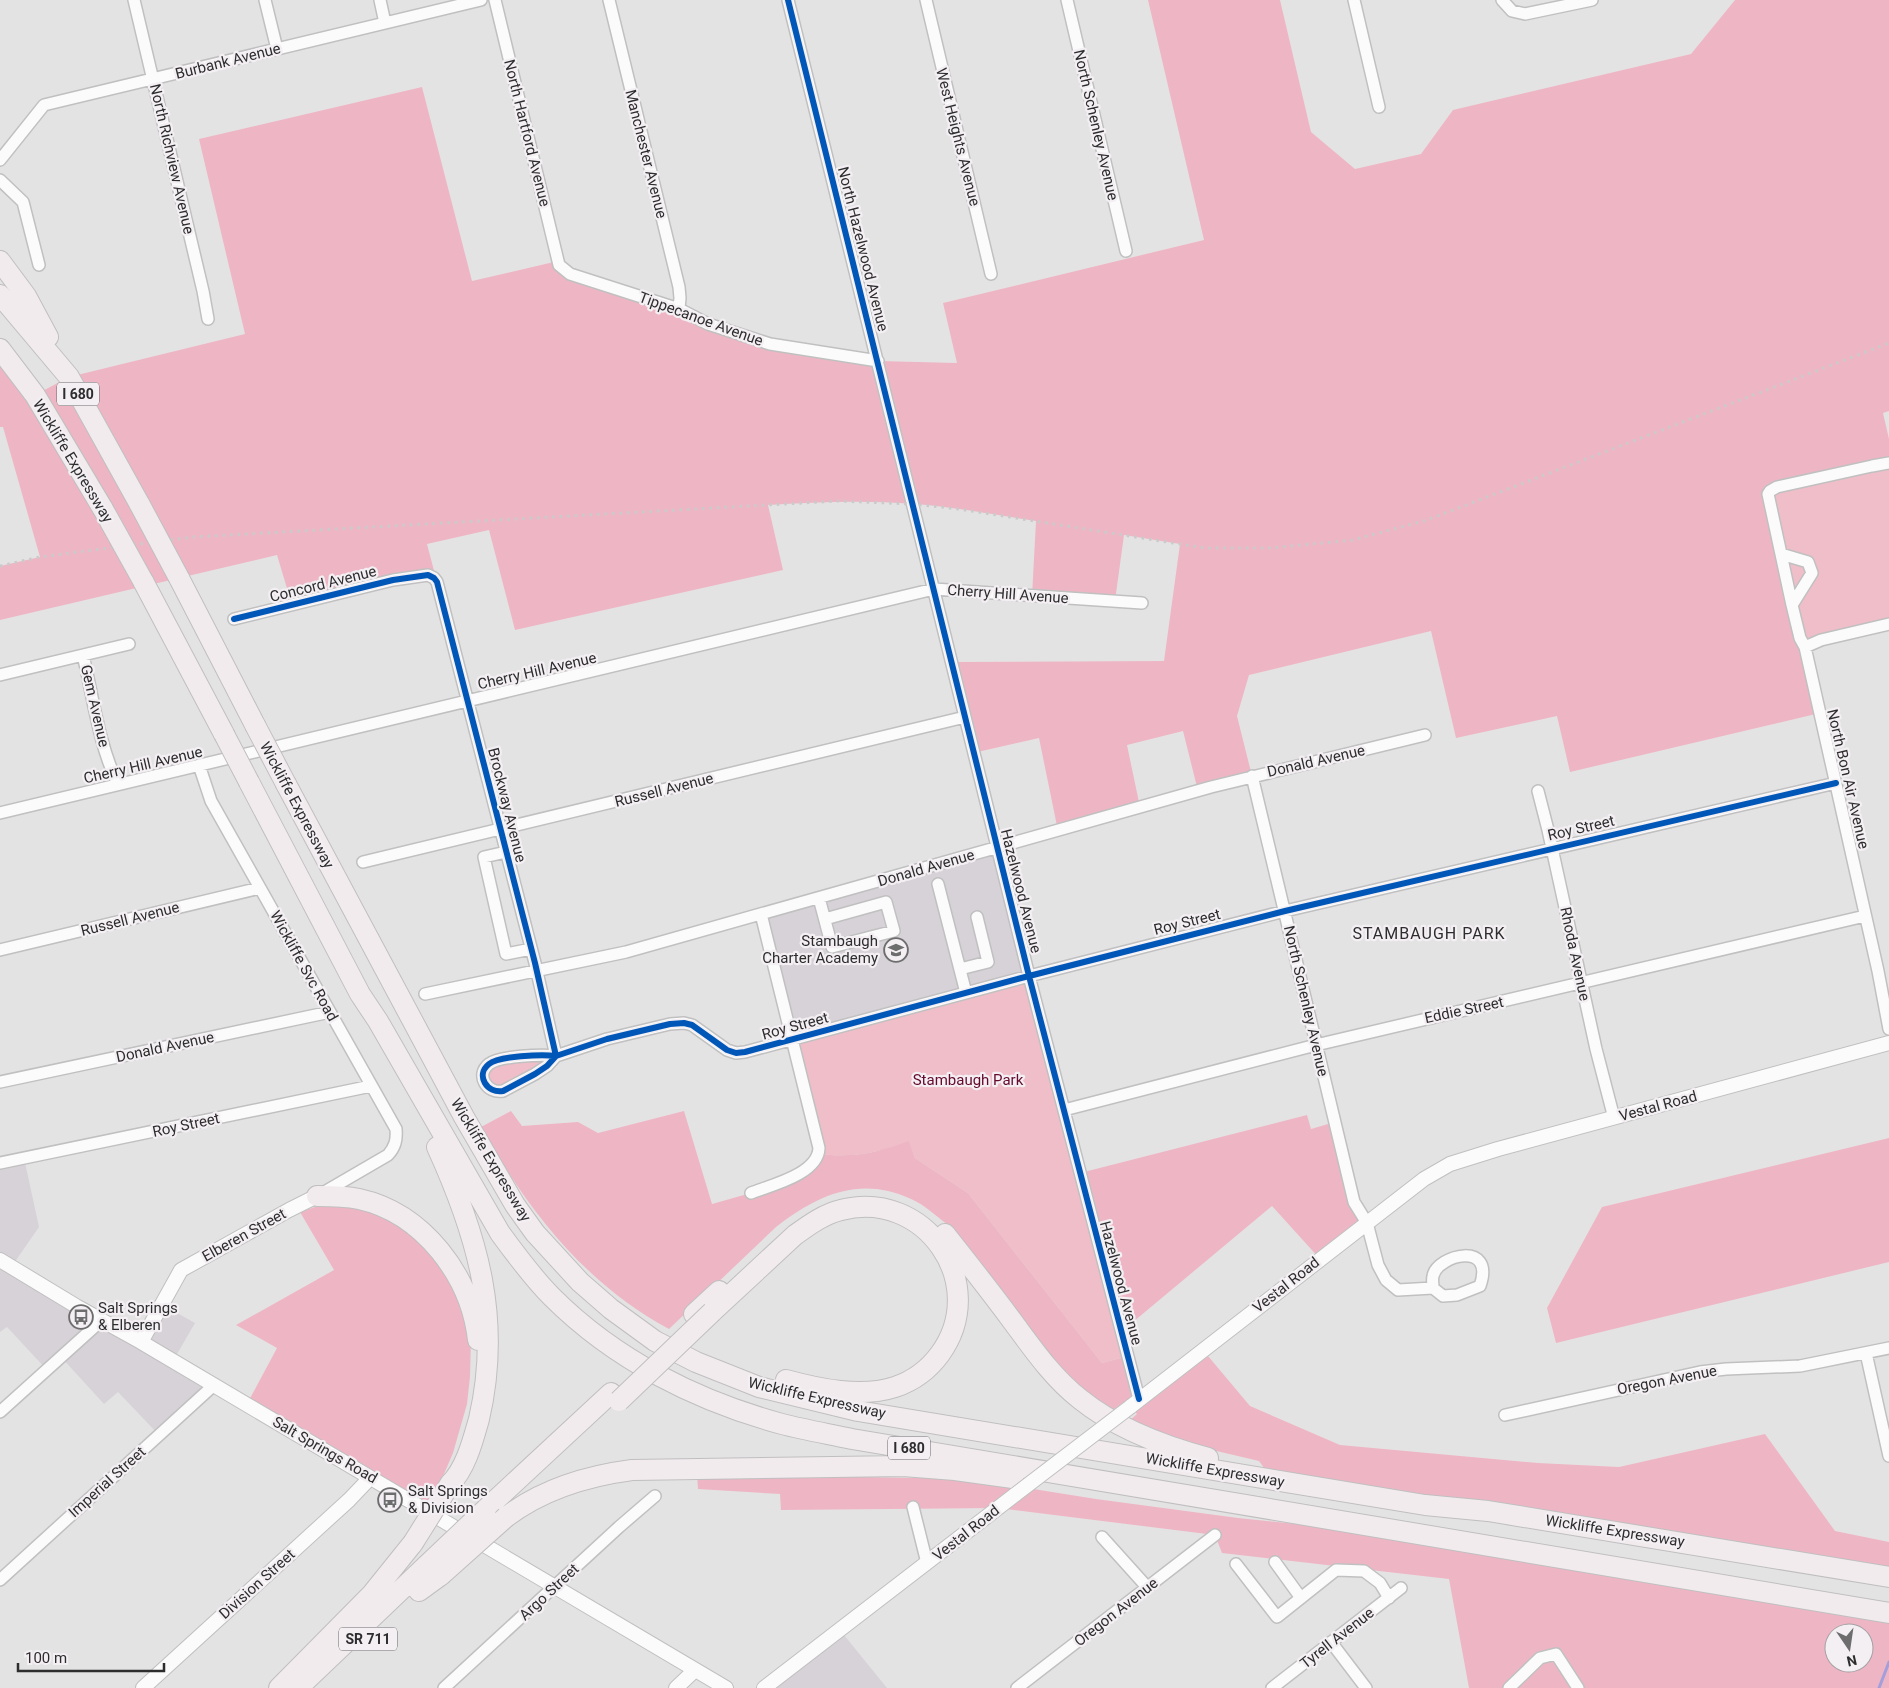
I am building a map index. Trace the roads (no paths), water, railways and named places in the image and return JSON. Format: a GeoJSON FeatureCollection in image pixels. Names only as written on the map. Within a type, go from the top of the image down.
{"type":"FeatureCollection","features":[{"type":"Feature","properties":{"kind":"highway"},"geometry":{"type":"LineString","coordinates":[[0,261],[26,296],[69,376]]}},
{"type":"Feature","properties":{"kind":"highway","name":"Wickliffe Expressway"},"geometry":{"type":"LineString","coordinates":[[0,295],[69,376],[179,578],[255,726],[464,1117],[515,1205],[556,1258],[592,1293],[626,1321],[655,1341],[718,1372],[781,1393],[858,1411],[1425,1505],[1488,1511],[1889,1577]]}},
{"type":"Feature","properties":{"kind":"highway","name":"Wickliffe Expressway"},"geometry":{"type":"LineString","coordinates":[[0,349],[35,395],[103,509],[143,581],[360,994],[378,1021],[500,1233],[551,1296],[618,1352],[681,1388],[699,1396],[783,1424],[852,1439],[1889,1613]]}},
{"type":"Feature","properties":{"kind":"highway"},"geometry":{"type":"LineString","coordinates":[[279,1688],[372,1594],[413,1543],[450,1484],[458,1475],[476,1428],[484,1394],[488,1343],[483,1282],[472,1237],[445,1164],[428,1126],[371,1025],[360,994]]}},
{"type":"Feature","properties":{"kind":"highway"},"geometry":{"type":"LineString","coordinates":[[495,1172],[531,1217],[572,1262],[627,1310],[663,1334],[692,1348],[730,1364],[788,1381],[852,1391],[876,1390],[902,1384],[925,1371],[944,1348],[952,1331],[956,1314],[957,1293],[949,1261],[939,1243],[925,1229],[893,1211],[877,1207],[860,1207],[835,1212],[805,1228],[703,1313]]}},
{"type":"Feature","properties":{"kind":"highway"},"geometry":{"type":"LineString","coordinates":[[317,1196],[340,1196],[360,1200],[384,1208],[399,1216],[416,1228],[438,1248],[451,1264],[466,1292],[477,1328],[478,1370],[469,1420],[450,1484]]}},
{"type":"Feature","properties":{"kind":"highway"},"geometry":{"type":"LineString","coordinates":[[298,1688],[435,1571],[497,1513],[703,1313],[782,1230],[808,1212],[827,1202],[848,1196],[875,1196],[895,1200],[923,1213],[940,1227],[1046,1365],[1060,1381],[1089,1406],[1127,1428],[1160,1443],[1203,1457],[1256,1468],[1273,1480]]}},
{"type":"Feature","properties":{"kind":"highway"},"geometry":{"type":"LineString","coordinates":[[497,1513],[569,1484],[614,1472],[659,1468],[903,1466],[955,1470],[1077,1486],[1181,1493]]}},
{"type":"Feature","properties":{"kind":"highway","name":"SR 711"},"geometry":{"type":"LineString","coordinates":[[317,1688],[419,1591],[435,1571]]}},
{"type":"Feature","properties":{"kind":"street","name":"North Richview Avenue"},"geometry":{"type":"LineString","coordinates":[[134,0],[208,319]]}},
{"type":"Feature","properties":{"kind":"street"},"geometry":{"type":"LineString","coordinates":[[265,0],[277,49]]}},
{"type":"Feature","properties":{"kind":"street"},"geometry":{"type":"LineString","coordinates":[[380,0],[385,23]]}},
{"type":"Feature","properties":{"kind":"street","name":"Burbank Avenue"},"geometry":{"type":"LineString","coordinates":[[0,160],[44,105],[481,0]]}},
{"type":"Feature","properties":{"kind":"street","name":"North Hartford Avenue"},"geometry":{"type":"LineString","coordinates":[[495,0],[559,265]]}},
{"type":"Feature","properties":{"kind":"street","name":"Manchester Avenue"},"geometry":{"type":"LineString","coordinates":[[609,0],[679,287],[679,309]]}},
{"type":"Feature","properties":{"kind":"street","name":"North Hazelwood Avenue"},"geometry":{"type":"LineString","coordinates":[[788,0],[914,504]]}},
{"type":"Feature","properties":{"kind":"street","name":"West Heights Avenue"},"geometry":{"type":"LineString","coordinates":[[926,0],[991,274]]}},
{"type":"Feature","properties":{"kind":"street","name":"North Schenley Avenue"},"geometry":{"type":"LineString","coordinates":[[1067,0],[1126,251]]}},
{"type":"Feature","properties":{"kind":"street"},"geometry":{"type":"LineString","coordinates":[[1354,0],[1379,107]]}},
{"type":"Feature","properties":{"kind":"street"},"geometry":{"type":"LineString","coordinates":[[1502,0],[1512,11],[1525,14],[1592,0]]}},
{"type":"Feature","properties":{"kind":"street"},"geometry":{"type":"LineString","coordinates":[[0,180],[23,202],[39,265]]}},
{"type":"Feature","properties":{"kind":"street","name":"Tippecanoe Avenue"},"geometry":{"type":"LineString","coordinates":[[559,265],[570,274],[679,309],[708,324],[770,344],[878,361]]}},
{"type":"Feature","properties":{"kind":"street","name":"North Bon Air Avenue"},"geometry":{"type":"LineString","coordinates":[[1889,464],[1777,487],[1770,491],[1769,500],[1792,605],[1800,638],[1805,647],[1836,783],[1889,1029]]}},
{"type":"Feature","properties":{"kind":"street","name":"Hazelwood Avenue"},"geometry":{"type":"LineString","coordinates":[[914,504],[964,717],[1064,1110],[1135,1403]]}},
{"type":"Feature","properties":{"kind":"street"},"geometry":{"type":"LineString","coordinates":[[1781,554],[1808,562],[1812,569],[1809,580],[1792,605]]}},
{"type":"Feature","properties":{"kind":"street","name":"Concord Avenue"},"geometry":{"type":"LineString","coordinates":[[234,619],[418,575]]}},
{"type":"Feature","properties":{"kind":"street","name":"Brockway Avenue"},"geometry":{"type":"LineString","coordinates":[[418,575],[428,575],[437,582],[531,949],[556,1056]]}},
{"type":"Feature","properties":{"kind":"street","name":"Cherry Hill Avenue"},"geometry":{"type":"LineString","coordinates":[[0,812],[934,589],[1142,603]]}},
{"type":"Feature","properties":{"kind":"street"},"geometry":{"type":"LineString","coordinates":[[1805,647],[1821,640],[1889,624]]}},
{"type":"Feature","properties":{"kind":"street"},"geometry":{"type":"LineString","coordinates":[[0,675],[129,644]]}},
{"type":"Feature","properties":{"kind":"street","name":"Gem Avenue"},"geometry":{"type":"LineString","coordinates":[[83,655],[105,751],[111,771],[118,784]]}},
{"type":"Feature","properties":{"kind":"street","name":"Russell Avenue"},"geometry":{"type":"LineString","coordinates":[[363,862],[964,717]]}},
{"type":"Feature","properties":{"kind":"street","name":"Donald Avenue"},"geometry":{"type":"LineString","coordinates":[[425,994],[626,952],[1252,776],[1425,735]]}},
{"type":"Feature","properties":{"kind":"street","name":"Wickliffe Svc Road"},"geometry":{"type":"LineString","coordinates":[[199,765],[211,801],[396,1129],[397,1137],[392,1150],[378,1160]]}},
{"type":"Feature","properties":{"kind":"street","name":"North Schenley Avenue"},"geometry":{"type":"LineString","coordinates":[[1252,776],[1354,1202],[1367,1223],[1378,1265],[1386,1280],[1398,1290],[1434,1288]]}},
{"type":"Feature","properties":{"kind":"street","name":"Roy Street"},"geometry":{"type":"LineString","coordinates":[[556,1056],[547,1066],[535,1074],[503,1091],[494,1091],[484,1083],[483,1072],[493,1061],[530,1055],[556,1056],[607,1039],[670,1024],[692,1024],[719,1046],[736,1052],[746,1052],[1029,976],[1285,911],[1836,783]]}},
{"type":"Feature","properties":{"kind":"street","name":"Rhoda Avenue"},"geometry":{"type":"LineString","coordinates":[[1538,790],[1596,1049],[1614,1118]]}},
{"type":"Feature","properties":{"kind":"street"},"geometry":{"type":"LineString","coordinates":[[506,852],[484,857],[506,954],[531,949]]}},
{"type":"Feature","properties":{"kind":"street"},"geometry":{"type":"LineString","coordinates":[[938,884],[966,993]]}},
{"type":"Feature","properties":{"kind":"street","name":"Russell Avenue"},"geometry":{"type":"LineString","coordinates":[[0,950],[260,888]]}},
{"type":"Feature","properties":{"kind":"street"},"geometry":{"type":"LineString","coordinates":[[819,898],[832,947],[894,931],[886,902],[825,919]]}},
{"type":"Feature","properties":{"kind":"street"},"geometry":{"type":"LineString","coordinates":[[751,1193],[801,1173],[812,1166],[819,1154],[818,1141],[761,914]]}},
{"type":"Feature","properties":{"kind":"street","name":"Eddie Street"},"geometry":{"type":"LineString","coordinates":[[1064,1110],[1316,1044],[1866,916]]}},
{"type":"Feature","properties":{"kind":"street"},"geometry":{"type":"LineString","coordinates":[[960,969],[988,962],[977,917]]}},
{"type":"Feature","properties":{"kind":"street","name":"Donald Avenue"},"geometry":{"type":"LineString","coordinates":[[0,1082],[330,1012]]}},
{"type":"Feature","properties":{"kind":"street","name":"Vestal Road"},"geometry":{"type":"LineString","coordinates":[[764,1688],[1424,1179],[1450,1164],[1498,1149],[1889,1043]]}},
{"type":"Feature","properties":{"kind":"street","name":"Roy Street"},"geometry":{"type":"LineString","coordinates":[[0,1163],[371,1086]]}},
{"type":"Feature","properties":{"kind":"street","name":"Elberen Street"},"geometry":{"type":"LineString","coordinates":[[141,1342],[181,1270],[317,1196],[378,1160]]}},
{"type":"Feature","properties":{"kind":"street"},"geometry":{"type":"LineString","coordinates":[[1463,1256],[1476,1258],[1482,1264],[1484,1274],[1480,1286],[1457,1295],[1443,1296],[1434,1288],[1433,1275],[1438,1268],[1449,1260],[1463,1256]]}},
{"type":"Feature","properties":{"kind":"street","name":"Salt Springs Road"},"geometry":{"type":"LineString","coordinates":[[0,1260],[370,1478],[394,1490],[484,1546],[726,1688]]}},
{"type":"Feature","properties":{"kind":"street"},"geometry":{"type":"LineString","coordinates":[[0,1412],[102,1320]]}},
{"type":"Feature","properties":{"kind":"street","name":"Oregon Avenue"},"geometry":{"type":"LineString","coordinates":[[1505,1415],[1700,1372],[1800,1366],[1889,1348]]}},
{"type":"Feature","properties":{"kind":"street"},"geometry":{"type":"LineString","coordinates":[[1866,1353],[1889,1456]]}},
{"type":"Feature","properties":{"kind":"street","name":"Imperial Street"},"geometry":{"type":"LineString","coordinates":[[0,1580],[214,1385]]}},
{"type":"Feature","properties":{"kind":"street","name":"Division Street"},"geometry":{"type":"LineString","coordinates":[[143,1688],[349,1500],[370,1478]]}},
{"type":"Feature","properties":{"kind":"street","name":"Argo Street"},"geometry":{"type":"LineString","coordinates":[[444,1688],[655,1496]]}},
{"type":"Feature","properties":{"kind":"street"},"geometry":{"type":"LineString","coordinates":[[913,1508],[927,1564]]}},
{"type":"Feature","properties":{"kind":"street","name":"Oregon Avenue"},"geometry":{"type":"LineString","coordinates":[[1017,1688],[1215,1535]]}},
{"type":"Feature","properties":{"kind":"street"},"geometry":{"type":"LineString","coordinates":[[1102,1537],[1148,1587]]}},
{"type":"Feature","properties":{"kind":"street"},"geometry":{"type":"LineString","coordinates":[[1275,1562],[1301,1598]]}},
{"type":"Feature","properties":{"kind":"street"},"geometry":{"type":"LineString","coordinates":[[1236,1564],[1276,1617],[1336,1570],[1364,1571],[1380,1583],[1389,1598]]}},
{"type":"Feature","properties":{"kind":"street","name":"Tyrell Avenue"},"geometry":{"type":"LineString","coordinates":[[1272,1688],[1401,1588]]}},
{"type":"Feature","properties":{"kind":"street"},"geometry":{"type":"LineString","coordinates":[[1332,1642],[1366,1688]]}},
{"type":"Feature","properties":{"kind":"street"},"geometry":{"type":"LineString","coordinates":[[1509,1688],[1540,1658],[1556,1654],[1578,1688]]}},
{"type":"Feature","properties":{"kind":"street"},"geometry":{"type":"LineString","coordinates":[[676,1688],[695,1670]]}},
{"type":"Feature","properties":{"kind":"waterway"},"geometry":{"type":"LineString","coordinates":[[1879,1688],[1889,1662]]}},
{"type":"Feature","properties":{"kind":"railway"},"geometry":{"type":"LineString","coordinates":[[0,566],[40,557],[193,537],[838,501],[913,504],[959,509],[1205,548],[1270,548],[1353,540],[1427,520],[1889,343]]}},
{"type":"Feature","properties":{"kind":"place","name":"Stambaugh Charter Academy"},"geometry":{"type":"Point","coordinates":[896,950]}},
{"type":"Feature","properties":{"kind":"place","name":"Salt Springs & Elberen"},"geometry":{"type":"Point","coordinates":[81,1317]}},
{"type":"Feature","properties":{"kind":"place","name":"Salt Springs & Division"},"geometry":{"type":"Point","coordinates":[390,1500]}},
{"type":"Feature","properties":{"kind":"district","name":"STAMBAUGH PARK"},"geometry":{"type":"Point","coordinates":[1429,933]}},
{"type":"Feature","properties":{"kind":"park label","name":"Stambaugh Park"},"geometry":{"type":"Point","coordinates":[968,1080]}}]}
